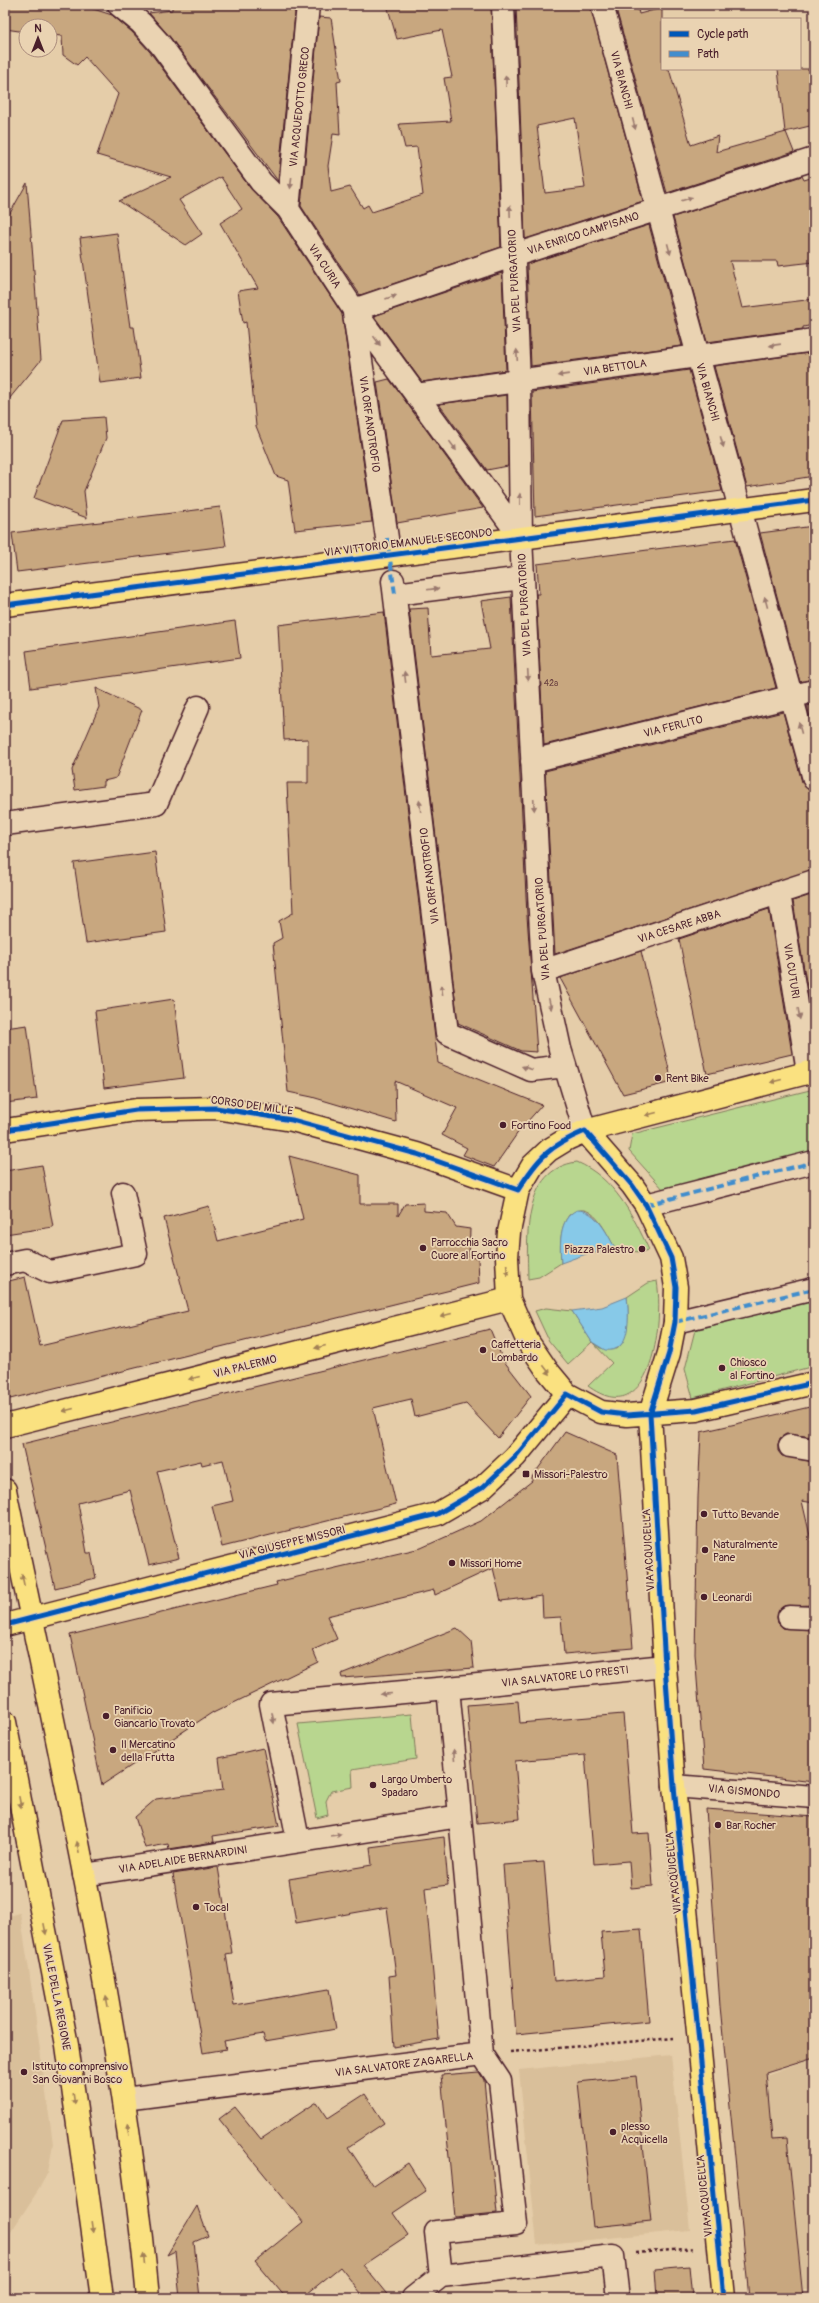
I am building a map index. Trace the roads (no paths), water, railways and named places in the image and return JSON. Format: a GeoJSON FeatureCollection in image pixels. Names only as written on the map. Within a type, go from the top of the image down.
{"type":"FeatureCollection","features":[{"type":"Feature","properties":{"kind":"main road","name":"VIA VITTORIO EMANUELE SECONDO"},"geometry":{"type":"LineString","coordinates":[[5,605],[814,500]]}},
{"type":"Feature","properties":{"kind":"main road"},"geometry":{"type":"LineString","coordinates":[[811,1072],[585,1131],[549,1150],[533,1165],[518,1190],[509,1232],[507,1257],[509,1299],[528,1342],[547,1370],[567,1394],[601,1412],[627,1415],[696,1410],[814,1384]]}},
{"type":"Feature","properties":{"kind":"main road","name":"CORSO DEI MILLE"},"geometry":{"type":"LineString","coordinates":[[5,1130],[136,1110],[216,1108],[292,1120],[417,1154],[518,1190]]}},
{"type":"Feature","properties":{"kind":"main road"},"geometry":{"type":"LineString","coordinates":[[585,1131],[632,1185],[646,1205],[671,1258],[676,1287],[675,1322],[669,1353],[650,1414]]}},
{"type":"Feature","properties":{"kind":"main road","name":"VIA PALERMO"},"geometry":{"type":"LineString","coordinates":[[5,1426],[509,1299]]}},
{"type":"Feature","properties":{"kind":"main road","name":"VIA GIUSEPPE MISSORI"},"geometry":{"type":"LineString","coordinates":[[5,1625],[398,1526],[437,1514],[482,1488],[515,1457],[567,1394]]}},
{"type":"Feature","properties":{"kind":"main road","name":"VIA ACQUICELLA"},"geometry":{"type":"LineString","coordinates":[[650,1414],[665,1666],[674,1786],[724,2298]]}},
{"type":"Feature","properties":{"kind":"main road"},"geometry":{"type":"LineString","coordinates":[[5,1490],[84,1875],[124,2099],[139,2204],[148,2298]]}},
{"type":"Feature","properties":{"kind":"main road","name":"VIALE DELLA REGIONE"},"geometry":{"type":"LineString","coordinates":[[5,1722],[67,2045],[102,2298]]}},
{"type":"Feature","properties":{"kind":"street","name":"VIA CURIA"},"geometry":{"type":"LineString","coordinates":[[119,5],[141,23],[160,44],[261,182],[288,209],[354,310],[521,538]]}},
{"type":"Feature","properties":{"kind":"street","name":"VIA ACQUEDOTTO GRECO"},"geometry":{"type":"LineString","coordinates":[[288,209],[308,5]]}},
{"type":"Feature","properties":{"kind":"street","name":"VIA DEL PURGATORIO"},"geometry":{"type":"LineString","coordinates":[[503,5],[512,256],[519,381],[521,538],[543,971],[566,1066],[585,1131]]}},
{"type":"Feature","properties":{"kind":"street","name":"VIA BIANCHI"},"geometry":{"type":"LineString","coordinates":[[602,5],[814,779]]}},
{"type":"Feature","properties":{"kind":"street","name":"VIA ENRICO CAMPISANO"},"geometry":{"type":"LineString","coordinates":[[354,310],[658,208],[814,159]]}},
{"type":"Feature","properties":{"kind":"street","name":"VIA ORFANOTROFIO"},"geometry":{"type":"LineString","coordinates":[[354,310],[387,538]]}},
{"type":"Feature","properties":{"kind":"street","name":"VIA BETTOLA"},"geometry":{"type":"LineString","coordinates":[[416,395],[814,340]]}},
{"type":"Feature","properties":{"kind":"street","name":"VIA ORFANOTROFIO"},"geometry":{"type":"LineString","coordinates":[[523,578],[394,587],[447,1033],[531,1070],[566,1066]]}},
{"type":"Feature","properties":{"kind":"street","name":"VIA FERLITO"},"geometry":{"type":"LineString","coordinates":[[532,761],[814,691]]}},
{"type":"Feature","properties":{"kind":"street"},"geometry":{"type":"LineString","coordinates":[[5,824],[156,804],[198,707]]}},
{"type":"Feature","properties":{"kind":"street","name":"VIA CESARE ABBA"},"geometry":{"type":"LineString","coordinates":[[543,971],[814,881]]}},
{"type":"Feature","properties":{"kind":"street","name":"VIA CUTURI"},"geometry":{"type":"LineString","coordinates":[[779,893],[805,1050],[811,1072]]}},
{"type":"Feature","properties":{"kind":"street"},"geometry":{"type":"LineString","coordinates":[[646,1205],[814,1162]]}},
{"type":"Feature","properties":{"kind":"street"},"geometry":{"type":"LineString","coordinates":[[5,1264],[25,1260],[50,1272],[136,1254],[123,1193]]}},
{"type":"Feature","properties":{"kind":"street"},"geometry":{"type":"LineString","coordinates":[[675,1322],[814,1289]]}},
{"type":"Feature","properties":{"kind":"street"},"geometry":{"type":"LineString","coordinates":[[790,1446],[814,1450]]}},
{"type":"Feature","properties":{"kind":"street"},"geometry":{"type":"LineString","coordinates":[[789,1617],[814,1618]]}},
{"type":"Feature","properties":{"kind":"street","name":"VIA SALVATORE LO PRESTI"},"geometry":{"type":"LineString","coordinates":[[290,1842],[270,1704],[665,1666]]}},
{"type":"Feature","properties":{"kind":"street","name":"VIA SALVATORE ZAGARELLA"},"geometry":{"type":"LineString","coordinates":[[124,2099],[482,2054],[460,1816],[457,1687]]}},
{"type":"Feature","properties":{"kind":"street","name":"VIA GISMONDO"},"geometry":{"type":"LineString","coordinates":[[674,1786],[814,1797]]}},
{"type":"Feature","properties":{"kind":"street","name":"VIA ADELAIDE BERNARDINI"},"geometry":{"type":"LineString","coordinates":[[84,1875],[460,1816]]}},
{"type":"Feature","properties":{"kind":"street"},"geometry":{"type":"LineString","coordinates":[[441,2276],[436,2232],[516,2224],[500,2081],[482,2054]]}},
{"type":"Feature","properties":{"kind":"street"},"geometry":{"type":"LineString","coordinates":[[414,2298],[441,2276],[614,2256],[618,2298]]}},
{"type":"Feature","properties":{"kind":"water"},"geometry":{"type":"Polygon","coordinates":[[[577,1210],[590,1214],[601,1224],[616,1250],[586,1254],[561,1263],[560,1249],[563,1226],[566,1219],[577,1210]]]}},
{"type":"Feature","properties":{"kind":"water"},"geometry":{"type":"Polygon","coordinates":[[[627,1297],[628,1322],[624,1339],[620,1346],[614,1350],[605,1350],[592,1342],[572,1311],[602,1307],[627,1297]]]}},
{"type":"Feature","properties":{"kind":"place","name":"Rent Bike"},"geometry":{"type":"Point","coordinates":[658,1078]}},
{"type":"Feature","properties":{"kind":"place","name":"Fortino Food"},"geometry":{"type":"Point","coordinates":[503,1125]}},
{"type":"Feature","properties":{"kind":"place","name":"Parrocchia Sacro Cuore al Fortino"},"geometry":{"type":"Point","coordinates":[423,1248]}},
{"type":"Feature","properties":{"kind":"place","name":"Piazza Palestro"},"geometry":{"type":"Point","coordinates":[642,1249]}},
{"type":"Feature","properties":{"kind":"place","name":"Caffetteria Lombardo"},"geometry":{"type":"Point","coordinates":[483,1350]}},
{"type":"Feature","properties":{"kind":"place","name":"Chiosco al Fortino"},"geometry":{"type":"Point","coordinates":[722,1368]}},
{"type":"Feature","properties":{"kind":"place","name":"Missori-Palestro"},"geometry":{"type":"Point","coordinates":[526,1474]}},
{"type":"Feature","properties":{"kind":"place","name":"Tutto Bevande"},"geometry":{"type":"Point","coordinates":[704,1514]}},
{"type":"Feature","properties":{"kind":"place","name":"Naturalmente Pane"},"geometry":{"type":"Point","coordinates":[705,1550]}},
{"type":"Feature","properties":{"kind":"place","name":"Missori Home"},"geometry":{"type":"Point","coordinates":[452,1563]}},
{"type":"Feature","properties":{"kind":"place","name":"Leonardi"},"geometry":{"type":"Point","coordinates":[704,1597]}},
{"type":"Feature","properties":{"kind":"place","name":"Panificio Giancarlo Trovato"},"geometry":{"type":"Point","coordinates":[106,1716]}},
{"type":"Feature","properties":{"kind":"place","name":"Il Mercatino della Frutta"},"geometry":{"type":"Point","coordinates":[113,1750]}},
{"type":"Feature","properties":{"kind":"place","name":"Largo Umberto Spadaro"},"geometry":{"type":"Point","coordinates":[373,1785]}},
{"type":"Feature","properties":{"kind":"place","name":"Bar Rocher"},"geometry":{"type":"Point","coordinates":[718,1825]}},
{"type":"Feature","properties":{"kind":"place","name":"Tocal"},"geometry":{"type":"Point","coordinates":[196,1907]}},
{"type":"Feature","properties":{"kind":"place","name":"Istituto comprensivo San Giovanni Bosco"},"geometry":{"type":"Point","coordinates":[24,2072]}},
{"type":"Feature","properties":{"kind":"place","name":"plesso Acquicella"},"geometry":{"type":"Point","coordinates":[613,2132]}}]}
